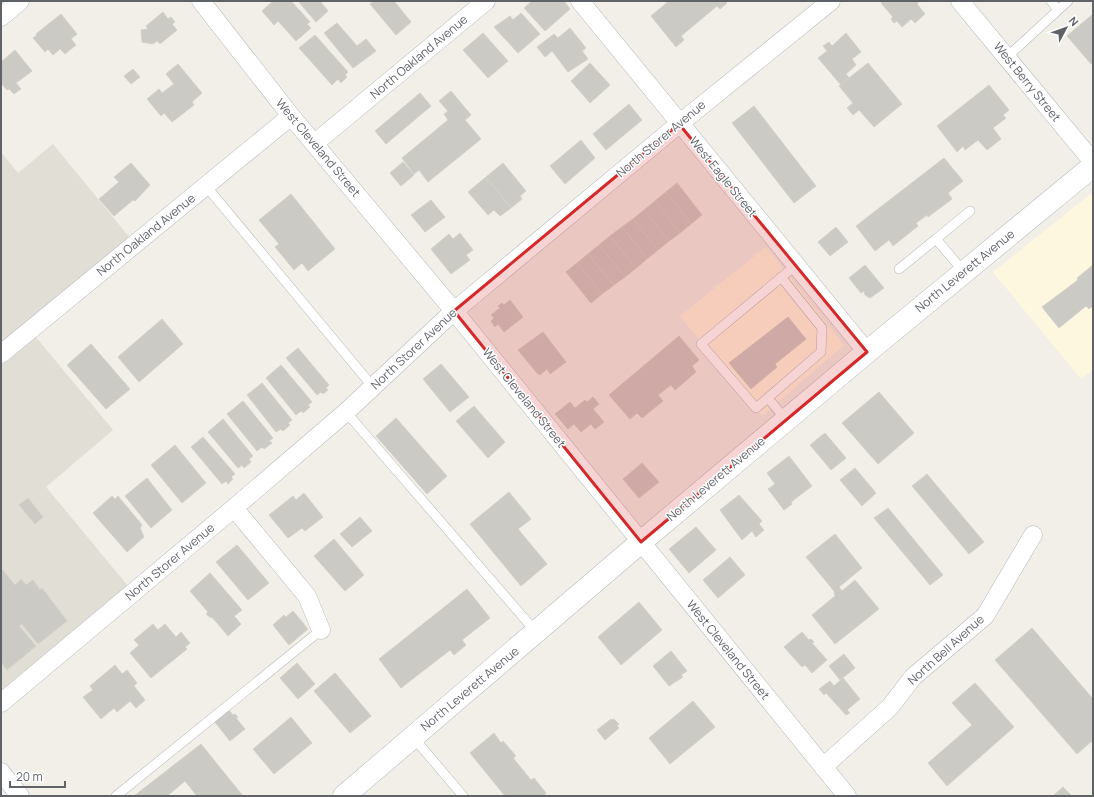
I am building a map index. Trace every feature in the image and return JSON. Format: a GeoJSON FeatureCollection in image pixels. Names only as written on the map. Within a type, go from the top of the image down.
{"type":"FeatureCollection","features":[{"type":"Feature","properties":{"kind":"street"},"geometry":{"type":"LineString","coordinates":[[1,17],[20,1]]}},
{"type":"Feature","properties":{"kind":"street","name":"West Cleveland Street"},"geometry":{"type":"LineString","coordinates":[[201,1],[291,116],[454,311],[847,796]]}},
{"type":"Feature","properties":{"kind":"street","name":"North Oakland Avenue"},"geometry":{"type":"LineString","coordinates":[[315,143],[486,1]]}},
{"type":"Feature","properties":{"kind":"street","name":"West Eagle Street"},"geometry":{"type":"LineString","coordinates":[[580,1],[795,266],[867,352]]}},
{"type":"Feature","properties":{"kind":"street","name":"North Storer Avenue"},"geometry":{"type":"LineString","coordinates":[[1,703],[346,412],[454,311],[679,124],[831,1]]}},
{"type":"Feature","properties":{"kind":"street","name":"West Berry Street"},"geometry":{"type":"LineString","coordinates":[[960,1],[1093,162]]}},
{"type":"Feature","properties":{"kind":"street","name":"North Oakland Avenue"},"geometry":{"type":"LineString","coordinates":[[1,354],[291,116]]}},
{"type":"Feature","properties":{"kind":"street","name":"North Leverett Avenue"},"geometry":{"type":"LineString","coordinates":[[344,796],[641,542],[867,352],[1093,166]]}},
{"type":"Feature","properties":{"kind":"street"},"geometry":{"type":"LineString","coordinates":[[234,508],[307,596],[321,630]]}},
{"type":"Feature","properties":{"kind":"street","name":"North Bell Avenue"},"geometry":{"type":"LineString","coordinates":[[823,767],[890,707],[913,677],[985,616],[1033,535]]}},
{"type":"Feature","properties":{"kind":"street"},"geometry":{"type":"LineString","coordinates":[[1,772],[20,796]]}},
{"type":"Feature","properties":{"kind":"lane"},"geometry":{"type":"LineString","coordinates":[[1051,1],[1058,10]]}},
{"type":"Feature","properties":{"kind":"lane"},"geometry":{"type":"LineString","coordinates":[[1007,57],[1068,1]]}},
{"type":"Feature","properties":{"kind":"lane"},"geometry":{"type":"LineString","coordinates":[[206,186],[373,386]]}},
{"type":"Feature","properties":{"kind":"lane"},"geometry":{"type":"LineString","coordinates":[[899,269],[970,211]]}},
{"type":"Feature","properties":{"kind":"lane"},"geometry":{"type":"LineString","coordinates":[[936,239],[964,272]]}},
{"type":"Feature","properties":{"kind":"lane"},"geometry":{"type":"LineString","coordinates":[[780,278],[822,328],[821,352],[756,408],[701,344],[780,278],[795,266]]}},
{"type":"Feature","properties":{"kind":"lane"},"geometry":{"type":"LineString","coordinates":[[768,398],[787,420]]}},
{"type":"Feature","properties":{"kind":"lane"},"geometry":{"type":"LineString","coordinates":[[346,412],[536,632]]}},
{"type":"Feature","properties":{"kind":"lane"},"geometry":{"type":"LineString","coordinates":[[116,796],[321,630]]}},
{"type":"Feature","properties":{"kind":"lane"},"geometry":{"type":"LineString","coordinates":[[413,737],[463,796]]}},
{"type":"Feature","properties":{"kind":"highlighted area"},"geometry":{"type":"Polygon","coordinates":[[[679,124],[867,352],[641,542],[454,311],[679,124]]]}},
{"type":"Feature","properties":{"kind":"shaded area"},"geometry":{"type":"Polygon","coordinates":[[[53,144],[135,244],[30,330],[113,430],[46,487],[133,592],[1,703],[1,152],[18,173],[53,144]]]}},
{"type":"Feature","properties":{"kind":"shaded area"},"geometry":{"type":"Polygon","coordinates":[[[1093,192],[1093,369],[1081,379],[993,272],[1093,192]]]}},
{"type":"Feature","properties":{"kind":"shaded area"},"geometry":{"type":"Polygon","coordinates":[[[766,247],[844,345],[762,416],[680,316],[766,247]]]}},
{"type":"Feature","properties":{"kind":"building"},"geometry":{"type":"Polygon","coordinates":[[[273,1],[291,1],[310,22],[307,24],[311,28],[296,41],[278,21],[274,25],[262,11],[273,1]]]}},
{"type":"Feature","properties":{"kind":"building"},"geometry":{"type":"Polygon","coordinates":[[[298,1],[320,1],[328,11],[316,22],[298,1]]]}},
{"type":"Feature","properties":{"kind":"building"},"geometry":{"type":"Polygon","coordinates":[[[374,1],[394,1],[411,22],[396,35],[370,4],[374,1]]]}},
{"type":"Feature","properties":{"kind":"building"},"geometry":{"type":"Polygon","coordinates":[[[532,1],[564,1],[570,9],[545,31],[524,8],[532,1]]]}},
{"type":"Feature","properties":{"kind":"building"},"geometry":{"type":"Polygon","coordinates":[[[669,1],[725,1],[727,3],[720,9],[717,6],[681,36],[684,40],[676,47],[651,16],[669,1]]]}},
{"type":"Feature","properties":{"kind":"building"},"geometry":{"type":"Polygon","coordinates":[[[883,1],[919,1],[917,4],[925,14],[915,23],[911,19],[902,27],[897,21],[894,23],[891,19],[893,17],[881,3],[883,1]]]}},
{"type":"Feature","properties":{"kind":"building"},"geometry":{"type":"Polygon","coordinates":[[[163,12],[168,19],[171,17],[175,22],[172,24],[177,30],[160,44],[157,41],[153,44],[142,42],[141,30],[148,29],[146,26],[163,12]]]}},
{"type":"Feature","properties":{"kind":"building"},"geometry":{"type":"Polygon","coordinates":[[[521,13],[540,34],[518,53],[494,27],[510,16],[513,20],[521,13]]]}},
{"type":"Feature","properties":{"kind":"building"},"geometry":{"type":"Polygon","coordinates":[[[61,14],[77,34],[71,39],[76,45],[65,54],[60,49],[53,55],[48,49],[45,52],[33,38],[61,14]]]}},
{"type":"Feature","properties":{"kind":"building"},"geometry":{"type":"Polygon","coordinates":[[[1093,14],[1093,63],[1091,64],[1067,36],[1093,14]]]}},
{"type":"Feature","properties":{"kind":"building"},"geometry":{"type":"Polygon","coordinates":[[[337,23],[357,46],[366,39],[376,51],[353,68],[324,33],[337,23]]]}},
{"type":"Feature","properties":{"kind":"building"},"geometry":{"type":"Polygon","coordinates":[[[570,28],[586,48],[582,51],[588,59],[568,72],[552,51],[545,57],[537,47],[554,34],[558,38],[570,28]]]}},
{"type":"Feature","properties":{"kind":"building"},"geometry":{"type":"Polygon","coordinates":[[[483,33],[508,61],[488,78],[463,50],[483,33]]]}},
{"type":"Feature","properties":{"kind":"building"},"geometry":{"type":"Polygon","coordinates":[[[846,33],[861,52],[852,59],[856,65],[846,74],[849,78],[841,85],[818,58],[827,51],[823,46],[829,42],[832,46],[846,33]]]}},
{"type":"Feature","properties":{"kind":"building"},"geometry":{"type":"Polygon","coordinates":[[[315,35],[348,72],[345,75],[347,77],[341,83],[338,79],[332,85],[299,48],[315,35]]]}},
{"type":"Feature","properties":{"kind":"building"},"geometry":{"type":"Polygon","coordinates":[[[15,50],[32,71],[16,83],[21,89],[14,94],[9,89],[7,90],[1,83],[1,62],[15,50]]]}},
{"type":"Feature","properties":{"kind":"building"},"geometry":{"type":"Polygon","coordinates":[[[590,63],[610,85],[590,103],[571,81],[590,63]]]}},
{"type":"Feature","properties":{"kind":"building"},"geometry":{"type":"Polygon","coordinates":[[[868,63],[902,104],[874,127],[859,110],[853,115],[847,108],[853,103],[839,86],[868,63]]]}},
{"type":"Feature","properties":{"kind":"building"},"geometry":{"type":"Polygon","coordinates":[[[178,64],[202,93],[192,102],[194,105],[172,122],[164,113],[161,116],[147,99],[159,89],[162,93],[174,84],[166,74],[178,64]]]}},
{"type":"Feature","properties":{"kind":"building"},"geometry":{"type":"Polygon","coordinates":[[[133,69],[140,77],[131,84],[124,76],[133,69]]]}},
{"type":"Feature","properties":{"kind":"building"},"geometry":{"type":"Polygon","coordinates":[[[989,85],[1009,110],[1003,115],[1006,118],[993,128],[1001,139],[987,150],[978,140],[965,150],[963,146],[957,152],[937,126],[989,85]]]}},
{"type":"Feature","properties":{"kind":"building"},"geometry":{"type":"Polygon","coordinates":[[[451,91],[471,115],[465,120],[481,139],[428,182],[419,170],[414,174],[402,158],[448,120],[444,114],[448,111],[439,101],[451,91]]]}},
{"type":"Feature","properties":{"kind":"building"},"geometry":{"type":"Polygon","coordinates":[[[420,93],[431,106],[386,144],[375,131],[420,93]]]}},
{"type":"Feature","properties":{"kind":"building"},"geometry":{"type":"Polygon","coordinates":[[[629,104],[642,120],[606,150],[593,134],[629,104]]]}},
{"type":"Feature","properties":{"kind":"building"},"geometry":{"type":"Polygon","coordinates":[[[754,106],[816,186],[794,203],[732,123],[754,106]]]}},
{"type":"Feature","properties":{"kind":"building"},"geometry":{"type":"Polygon","coordinates":[[[581,140],[595,158],[565,184],[550,166],[581,140]]]}},
{"type":"Feature","properties":{"kind":"building"},"geometry":{"type":"Polygon","coordinates":[[[944,158],[963,181],[948,193],[952,199],[928,217],[927,215],[916,223],[918,226],[893,246],[889,240],[875,251],[856,226],[944,158]]]}},
{"type":"Feature","properties":{"kind":"building"},"geometry":{"type":"Polygon","coordinates":[[[403,162],[414,175],[401,186],[390,173],[403,162]]]}},
{"type":"Feature","properties":{"kind":"building"},"geometry":{"type":"Polygon","coordinates":[[[131,163],[150,185],[135,201],[133,200],[114,216],[99,199],[119,182],[114,177],[131,163]]]}},
{"type":"Feature","properties":{"kind":"building"},"geometry":{"type":"Polygon","coordinates":[[[503,163],[526,191],[520,196],[522,199],[511,208],[486,177],[503,163]]]}},
{"type":"Feature","properties":{"kind":"building"},"geometry":{"type":"Polygon","coordinates":[[[486,177],[511,208],[500,216],[494,210],[488,215],[468,192],[486,177]]]}},
{"type":"Feature","properties":{"kind":"building"},"geometry":{"type":"Polygon","coordinates":[[[677,183],[702,215],[691,224],[666,192],[677,183]]]}},
{"type":"Feature","properties":{"kind":"building"},"geometry":{"type":"Polygon","coordinates":[[[666,192],[691,224],[680,233],[655,201],[666,192]]]}},
{"type":"Feature","properties":{"kind":"building"},"geometry":{"type":"Polygon","coordinates":[[[291,194],[335,249],[308,271],[302,263],[294,270],[275,247],[279,244],[259,220],[291,194]]]}},
{"type":"Feature","properties":{"kind":"building"},"geometry":{"type":"Polygon","coordinates":[[[431,200],[445,217],[425,232],[411,215],[431,200]]]}},
{"type":"Feature","properties":{"kind":"building"},"geometry":{"type":"Polygon","coordinates":[[[655,201],[680,233],[669,241],[644,210],[655,201]]]}},
{"type":"Feature","properties":{"kind":"building"},"geometry":{"type":"Polygon","coordinates":[[[644,210],[669,241],[658,250],[633,219],[644,210]]]}},
{"type":"Feature","properties":{"kind":"building"},"geometry":{"type":"Polygon","coordinates":[[[633,219],[658,250],[647,259],[622,227],[633,219]]]}},
{"type":"Feature","properties":{"kind":"building"},"geometry":{"type":"Polygon","coordinates":[[[622,227],[647,259],[636,268],[610,236],[622,227]]]}},
{"type":"Feature","properties":{"kind":"building"},"geometry":{"type":"Polygon","coordinates":[[[836,227],[848,242],[830,256],[818,242],[836,227]]]}},
{"type":"Feature","properties":{"kind":"building"},"geometry":{"type":"Polygon","coordinates":[[[460,233],[473,250],[466,255],[470,260],[451,274],[431,249],[449,234],[453,239],[460,233]]]}},
{"type":"Feature","properties":{"kind":"building"},"geometry":{"type":"Polygon","coordinates":[[[610,236],[636,268],[625,277],[599,245],[610,236]]]}},
{"type":"Feature","properties":{"kind":"building"},"geometry":{"type":"Polygon","coordinates":[[[599,245],[625,277],[614,285],[588,254],[599,245]]]}},
{"type":"Feature","properties":{"kind":"building"},"geometry":{"type":"Polygon","coordinates":[[[588,254],[614,285],[602,294],[577,263],[588,254]]]}},
{"type":"Feature","properties":{"kind":"building"},"geometry":{"type":"Polygon","coordinates":[[[577,263],[602,294],[591,303],[566,272],[577,263]]]}},
{"type":"Feature","properties":{"kind":"building"},"geometry":{"type":"Polygon","coordinates":[[[865,265],[884,288],[870,298],[865,295],[864,291],[861,293],[849,278],[865,265]]]}},
{"type":"Feature","properties":{"kind":"building"},"geometry":{"type":"Polygon","coordinates":[[[1093,265],[1093,306],[1089,309],[1086,306],[1059,328],[1042,307],[1078,280],[1077,278],[1093,265]]]}},
{"type":"Feature","properties":{"kind":"building"},"geometry":{"type":"Polygon","coordinates":[[[510,300],[523,317],[504,332],[498,324],[495,327],[491,321],[494,318],[491,315],[500,308],[498,306],[502,303],[504,305],[510,300]]]}},
{"type":"Feature","properties":{"kind":"building"},"geometry":{"type":"Polygon","coordinates":[[[788,317],[806,339],[775,364],[777,367],[751,389],[729,363],[788,317]]]}},
{"type":"Feature","properties":{"kind":"building"},"geometry":{"type":"Polygon","coordinates":[[[162,319],[183,344],[139,382],[118,357],[162,319]]]}},
{"type":"Feature","properties":{"kind":"building"},"geometry":{"type":"Polygon","coordinates":[[[543,332],[566,362],[550,374],[547,369],[540,375],[518,350],[543,332]]]}},
{"type":"Feature","properties":{"kind":"building"},"geometry":{"type":"Polygon","coordinates":[[[679,336],[699,360],[692,366],[696,372],[675,390],[671,385],[658,395],[663,401],[642,418],[637,413],[630,419],[609,395],[679,336]]]}},
{"type":"Feature","properties":{"kind":"building"},"geometry":{"type":"Polygon","coordinates":[[[91,344],[130,389],[106,409],[67,365],[91,344]]]}},
{"type":"Feature","properties":{"kind":"building"},"geometry":{"type":"Polygon","coordinates":[[[298,348],[329,385],[326,388],[328,390],[323,394],[321,392],[317,395],[286,358],[298,348]]]}},
{"type":"Feature","properties":{"kind":"building"},"geometry":{"type":"Polygon","coordinates":[[[441,364],[469,397],[450,412],[423,379],[441,364]]]}},
{"type":"Feature","properties":{"kind":"building"},"geometry":{"type":"Polygon","coordinates":[[[281,365],[312,402],[308,405],[310,407],[303,413],[301,411],[296,415],[266,378],[281,365]]]}},
{"type":"Feature","properties":{"kind":"building"},"geometry":{"type":"Polygon","coordinates":[[[262,383],[292,420],[288,423],[290,425],[283,431],[281,429],[276,432],[247,395],[262,383]]]}},
{"type":"Feature","properties":{"kind":"building"},"geometry":{"type":"Polygon","coordinates":[[[879,392],[914,433],[878,464],[842,423],[879,392]]]}},
{"type":"Feature","properties":{"kind":"building"},"geometry":{"type":"Polygon","coordinates":[[[593,397],[599,404],[593,409],[604,422],[595,429],[591,424],[581,432],[574,424],[568,429],[555,414],[570,402],[575,408],[585,400],[587,402],[593,397]]]}},
{"type":"Feature","properties":{"kind":"building"},"geometry":{"type":"Polygon","coordinates":[[[243,401],[273,438],[269,441],[272,443],[264,449],[262,447],[257,451],[227,414],[243,401]]]}},
{"type":"Feature","properties":{"kind":"building"},"geometry":{"type":"Polygon","coordinates":[[[474,406],[505,442],[488,458],[456,421],[474,406]]]}},
{"type":"Feature","properties":{"kind":"building"},"geometry":{"type":"Polygon","coordinates":[[[396,418],[447,476],[427,494],[376,436],[396,418]]]}},
{"type":"Feature","properties":{"kind":"building"},"geometry":{"type":"Polygon","coordinates":[[[223,419],[253,456],[249,459],[251,462],[244,468],[242,465],[238,468],[208,432],[223,419]]]}},
{"type":"Feature","properties":{"kind":"building"},"geometry":{"type":"Polygon","coordinates":[[[825,433],[846,458],[831,470],[810,445],[825,433]]]}},
{"type":"Feature","properties":{"kind":"building"},"geometry":{"type":"Polygon","coordinates":[[[203,437],[235,474],[231,477],[233,479],[228,484],[226,481],[222,484],[191,447],[203,437]]]}},
{"type":"Feature","properties":{"kind":"building"},"geometry":{"type":"Polygon","coordinates":[[[175,445],[206,483],[182,503],[151,465],[175,445]]]}},
{"type":"Feature","properties":{"kind":"building"},"geometry":{"type":"Polygon","coordinates":[[[789,456],[812,486],[791,502],[792,504],[784,510],[768,489],[775,484],[767,473],[789,456]]]}},
{"type":"Feature","properties":{"kind":"building"},"geometry":{"type":"Polygon","coordinates":[[[642,463],[659,482],[639,498],[623,479],[642,463]]]}},
{"type":"Feature","properties":{"kind":"building"},"geometry":{"type":"Polygon","coordinates":[[[855,468],[876,493],[862,506],[840,480],[855,468]]]}},
{"type":"Feature","properties":{"kind":"building"},"geometry":{"type":"Polygon","coordinates":[[[927,474],[984,542],[969,554],[912,486],[927,474]]]}},
{"type":"Feature","properties":{"kind":"building"},"geometry":{"type":"Polygon","coordinates":[[[147,478],[172,510],[151,528],[125,496],[147,478]]]}},
{"type":"Feature","properties":{"kind":"building"},"geometry":{"type":"Polygon","coordinates":[[[509,492],[531,519],[518,529],[547,564],[521,586],[470,524],[509,492]]]}},
{"type":"Feature","properties":{"kind":"building"},"geometry":{"type":"Polygon","coordinates":[[[304,493],[323,517],[305,531],[302,528],[288,538],[269,515],[293,496],[296,500],[304,493]]]}},
{"type":"Feature","properties":{"kind":"building"},"geometry":{"type":"Polygon","coordinates":[[[739,495],[762,521],[759,524],[764,530],[756,537],[752,531],[742,540],[720,510],[739,495]]]}},
{"type":"Feature","properties":{"kind":"building"},"geometry":{"type":"Polygon","coordinates":[[[112,496],[115,499],[118,496],[142,525],[140,528],[144,537],[127,552],[93,513],[112,496]]]}},
{"type":"Feature","properties":{"kind":"building"},"geometry":{"type":"Polygon","coordinates":[[[28,498],[43,517],[35,524],[19,505],[28,498]]]}},
{"type":"Feature","properties":{"kind":"building"},"geometry":{"type":"Polygon","coordinates":[[[888,508],[943,575],[930,585],[874,518],[888,508]]]}},
{"type":"Feature","properties":{"kind":"building"},"geometry":{"type":"Polygon","coordinates":[[[360,517],[372,531],[352,547],[340,534],[360,517]]]}},
{"type":"Feature","properties":{"kind":"building"},"geometry":{"type":"Polygon","coordinates":[[[696,527],[716,550],[689,573],[669,549],[696,527]]]}},
{"type":"Feature","properties":{"kind":"building"},"geometry":{"type":"Polygon","coordinates":[[[835,534],[862,568],[839,587],[842,591],[855,580],[879,609],[835,644],[812,615],[835,596],[834,591],[806,557],[835,534]]]}},
{"type":"Feature","properties":{"kind":"building"},"geometry":{"type":"Polygon","coordinates":[[[334,539],[364,575],[345,591],[314,556],[334,539]]]}},
{"type":"Feature","properties":{"kind":"building"},"geometry":{"type":"Polygon","coordinates":[[[237,545],[269,583],[248,600],[216,562],[237,545]]]}},
{"type":"Feature","properties":{"kind":"building"},"geometry":{"type":"Polygon","coordinates":[[[730,557],[745,575],[718,598],[703,580],[730,557]]]}},
{"type":"Feature","properties":{"kind":"building"},"geometry":{"type":"Polygon","coordinates":[[[1,568],[15,585],[21,579],[26,585],[33,580],[40,590],[42,588],[67,621],[38,644],[22,624],[19,626],[36,646],[7,670],[1,662],[1,568]]]}},
{"type":"Feature","properties":{"kind":"building"},"geometry":{"type":"Polygon","coordinates":[[[210,573],[242,610],[234,616],[241,624],[228,636],[212,617],[211,618],[206,614],[208,612],[190,591],[210,573]]]}},
{"type":"Feature","properties":{"kind":"building"},"geometry":{"type":"Polygon","coordinates":[[[467,589],[490,618],[462,640],[466,645],[454,655],[450,650],[401,688],[379,659],[467,589]]]}},
{"type":"Feature","properties":{"kind":"building"},"geometry":{"type":"Polygon","coordinates":[[[639,602],[662,630],[621,665],[598,637],[639,602]]]}},
{"type":"Feature","properties":{"kind":"building"},"geometry":{"type":"Polygon","coordinates":[[[293,611],[308,629],[289,645],[273,625],[284,615],[286,617],[293,611]]]}},
{"type":"Feature","properties":{"kind":"building"},"geometry":{"type":"Polygon","coordinates":[[[153,624],[158,630],[165,624],[176,637],[181,632],[190,643],[185,647],[187,649],[151,678],[130,653],[139,645],[134,640],[153,624]]]}},
{"type":"Feature","properties":{"kind":"building"},"geometry":{"type":"Polygon","coordinates":[[[1032,628],[1093,699],[1093,740],[1077,754],[995,660],[1032,628]]]}},
{"type":"Feature","properties":{"kind":"building"},"geometry":{"type":"Polygon","coordinates":[[[802,632],[809,640],[811,639],[814,642],[812,643],[827,660],[812,673],[805,665],[802,667],[784,647],[802,632]]]}},
{"type":"Feature","properties":{"kind":"building"},"geometry":{"type":"Polygon","coordinates":[[[671,651],[687,671],[681,675],[683,677],[669,686],[653,666],[671,651]]]}},
{"type":"Feature","properties":{"kind":"building"},"geometry":{"type":"Polygon","coordinates":[[[844,654],[855,668],[840,680],[829,666],[844,654]]]}},
{"type":"Feature","properties":{"kind":"building"},"geometry":{"type":"Polygon","coordinates":[[[297,663],[315,684],[298,699],[280,678],[297,663]]]}},
{"type":"Feature","properties":{"kind":"building"},"geometry":{"type":"Polygon","coordinates":[[[115,665],[122,674],[127,670],[137,683],[134,686],[145,700],[136,708],[130,701],[117,712],[114,708],[101,719],[83,697],[93,690],[90,686],[115,665]]]}},
{"type":"Feature","properties":{"kind":"building"},"geometry":{"type":"Polygon","coordinates":[[[335,673],[371,716],[350,733],[314,691],[335,673]]]}},
{"type":"Feature","properties":{"kind":"building"},"geometry":{"type":"Polygon","coordinates":[[[843,678],[860,699],[847,710],[850,713],[846,715],[826,693],[824,695],[819,689],[830,681],[834,686],[843,678]]]}},
{"type":"Feature","properties":{"kind":"building"},"geometry":{"type":"Polygon","coordinates":[[[975,683],[1014,727],[947,786],[928,763],[972,725],[952,703],[975,683]]]}},
{"type":"Feature","properties":{"kind":"building"},"geometry":{"type":"Polygon","coordinates":[[[693,701],[715,727],[670,764],[649,738],[693,701]]]}},
{"type":"Feature","properties":{"kind":"building"},"geometry":{"type":"Polygon","coordinates":[[[228,709],[233,715],[235,714],[238,717],[236,718],[245,729],[230,741],[214,721],[228,709]]]}},
{"type":"Feature","properties":{"kind":"building"},"geometry":{"type":"Polygon","coordinates":[[[291,717],[312,743],[274,774],[253,749],[291,717]]]}},
{"type":"Feature","properties":{"kind":"building"},"geometry":{"type":"Polygon","coordinates":[[[611,719],[614,719],[619,724],[617,726],[619,728],[605,740],[597,730],[611,719]]]}},
{"type":"Feature","properties":{"kind":"building"},"geometry":{"type":"Polygon","coordinates":[[[494,733],[501,743],[503,741],[516,756],[513,758],[531,780],[534,778],[546,793],[544,796],[505,796],[470,753],[494,733]]]}},
{"type":"Feature","properties":{"kind":"building"},"geometry":{"type":"Polygon","coordinates":[[[201,744],[243,796],[197,796],[185,781],[167,796],[134,796],[201,744]]]}},
{"type":"Feature","properties":{"kind":"building"},"geometry":{"type":"Polygon","coordinates":[[[1063,787],[1072,796],[1053,796],[1063,787]]]}}]}
